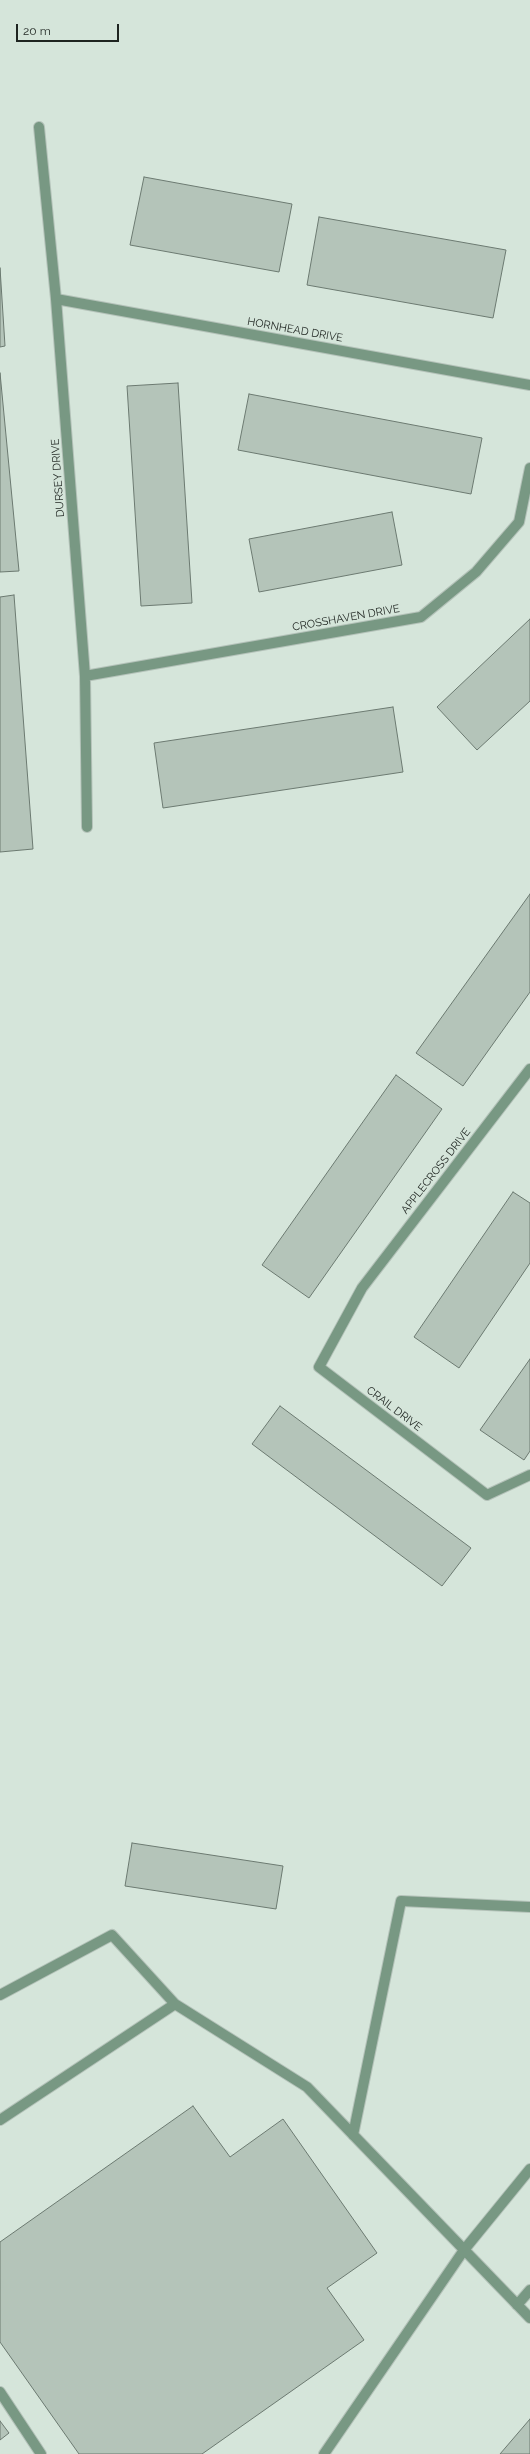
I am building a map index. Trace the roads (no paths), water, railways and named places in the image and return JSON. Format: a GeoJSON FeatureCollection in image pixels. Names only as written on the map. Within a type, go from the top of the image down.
{"type":"FeatureCollection","features":[{"type":"Feature","properties":{"kind":"street","name":"DURSEY DRIVE"},"geometry":{"type":"LineString","coordinates":[[39,127],[56,298],[85,676],[87,827]]}},
{"type":"Feature","properties":{"kind":"street","name":"HORNHEAD DRIVE"},"geometry":{"type":"LineString","coordinates":[[56,298],[530,385]]}},
{"type":"Feature","properties":{"kind":"street","name":"CROSSHAVEN DRIVE"},"geometry":{"type":"LineString","coordinates":[[85,676],[422,617],[476,572],[519,522],[530,468]]}},
{"type":"Feature","properties":{"kind":"street","name":"APPLECROSS DRIVE"},"geometry":{"type":"LineString","coordinates":[[362,1288],[530,1069]]}},
{"type":"Feature","properties":{"kind":"street","name":"CRAIL DRIVE"},"geometry":{"type":"LineString","coordinates":[[362,1288],[319,1367],[487,1495],[530,1475]]}},
{"type":"Feature","properties":{"kind":"street"},"geometry":{"type":"LineString","coordinates":[[353,2135],[401,1901],[530,1907]]}},
{"type":"Feature","properties":{"kind":"street"},"geometry":{"type":"LineString","coordinates":[[0,1995],[112,1935],[175,2004],[307,2087],[530,2318]]}},
{"type":"Feature","properties":{"kind":"street"},"geometry":{"type":"LineString","coordinates":[[0,2120],[175,2004]]}},
{"type":"Feature","properties":{"kind":"street"},"geometry":{"type":"LineString","coordinates":[[324,2454],[464,2250],[530,2169]]}},
{"type":"Feature","properties":{"kind":"street"},"geometry":{"type":"LineString","coordinates":[[517,2305],[530,2290]]}},
{"type":"Feature","properties":{"kind":"street"},"geometry":{"type":"LineString","coordinates":[[0,2392],[40,2454]]}}]}
